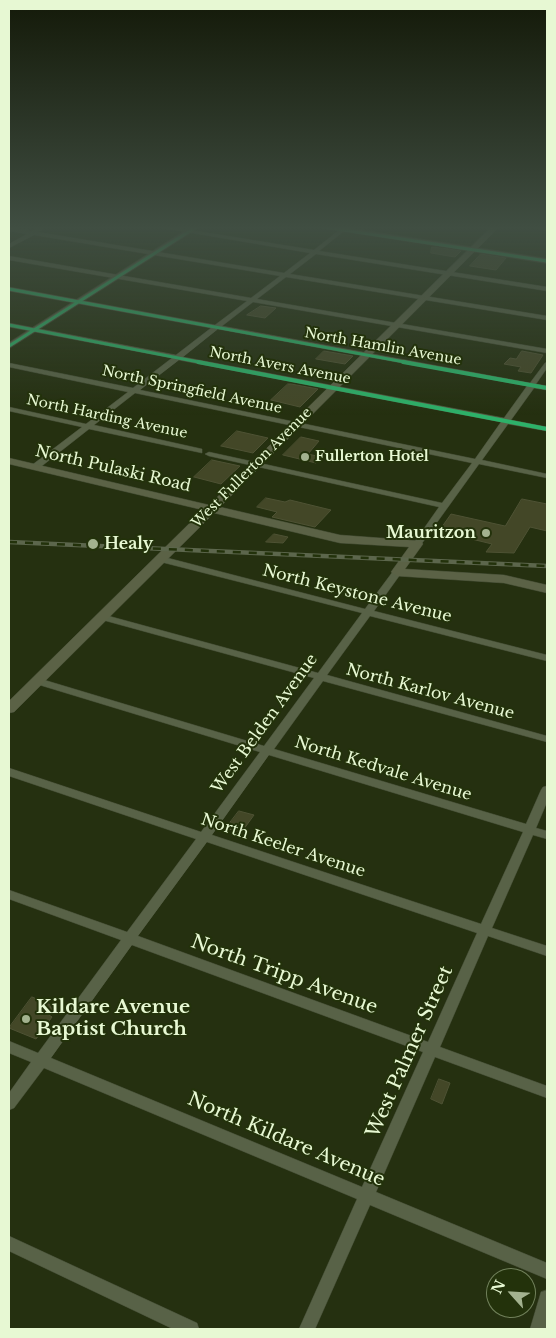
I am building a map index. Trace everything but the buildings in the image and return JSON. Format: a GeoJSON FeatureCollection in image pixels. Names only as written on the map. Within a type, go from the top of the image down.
{"type":"FeatureCollection","features":[{"type":"Feature","properties":{"kind":"main road","name":"West Fullerton Avenue"},"geometry":{"type":"LineString","coordinates":[[9,709],[433,289]]}},
{"type":"Feature","properties":{"kind":"main road","name":"North Pulaski Road"},"geometry":{"type":"LineString","coordinates":[[9,461],[340,539],[417,544]]}},
{"type":"Feature","properties":{"kind":"main road","name":"West Belden Avenue"},"geometry":{"type":"LineString","coordinates":[[397,572],[417,544]]}},
{"type":"Feature","properties":{"kind":"main road"},"geometry":{"type":"LineString","coordinates":[[397,572],[504,580],[547,589]]}},
{"type":"Feature","properties":{"kind":"street","name":"North Hamlin Avenue"},"geometry":{"type":"LineString","coordinates":[[11,289],[547,388]]}},
{"type":"Feature","properties":{"kind":"street"},"geometry":{"type":"LineString","coordinates":[[9,346],[98,289]]}},
{"type":"Feature","properties":{"kind":"street"},"geometry":{"type":"LineString","coordinates":[[191,289],[547,351]]}},
{"type":"Feature","properties":{"kind":"street"},"geometry":{"type":"LineString","coordinates":[[35,467],[267,289]]}},
{"type":"Feature","properties":{"kind":"street"},"geometry":{"type":"LineString","coordinates":[[372,289],[547,318]]}},
{"type":"Feature","properties":{"kind":"street","name":"North Avers Avenue"},"geometry":{"type":"LineString","coordinates":[[9,324],[547,429]]}},
{"type":"Feature","properties":{"kind":"street","name":"North Springfield Avenue"},"geometry":{"type":"LineString","coordinates":[[9,364],[547,476]]}},
{"type":"Feature","properties":{"kind":"street","name":"West Belden Avenue"},"geometry":{"type":"LineString","coordinates":[[417,544],[547,364]]}},
{"type":"Feature","properties":{"kind":"street","name":"North Harding Avenue"},"geometry":{"type":"LineString","coordinates":[[9,410],[199,451]]}},
{"type":"Feature","properties":{"kind":"street"},"geometry":{"type":"LineString","coordinates":[[209,454],[444,506]]}},
{"type":"Feature","properties":{"kind":"street","name":"North Keystone Avenue"},"geometry":{"type":"LineString","coordinates":[[160,560],[547,658]]}},
{"type":"Feature","properties":{"kind":"street","name":"West Belden Avenue"},"geometry":{"type":"LineString","coordinates":[[9,1104],[397,572]]}},
{"type":"Feature","properties":{"kind":"street","name":"North Karlov Avenue"},"geometry":{"type":"LineString","coordinates":[[102,617],[547,740]]}},
{"type":"Feature","properties":{"kind":"street","name":"North Kedvale Avenue"},"geometry":{"type":"LineString","coordinates":[[37,682],[547,835]]}},
{"type":"Feature","properties":{"kind":"street","name":"North Keeler Avenue"},"geometry":{"type":"LineString","coordinates":[[9,772],[547,951]]}},
{"type":"Feature","properties":{"kind":"street","name":"West Palmer Street"},"geometry":{"type":"LineString","coordinates":[[307,1329],[547,790]]}},
{"type":"Feature","properties":{"kind":"street","name":"North Tripp Avenue"},"geometry":{"type":"LineString","coordinates":[[9,894],[547,1092]]}},
{"type":"Feature","properties":{"kind":"street","name":"North Kildare Avenue"},"geometry":{"type":"LineString","coordinates":[[9,1047],[547,1271]]}},
{"type":"Feature","properties":{"kind":"street"},"geometry":{"type":"LineString","coordinates":[[9,1243],[191,1329]]}},
{"type":"Feature","properties":{"kind":"street"},"geometry":{"type":"LineString","coordinates":[[538,1329],[547,1298]]}},
{"type":"Feature","properties":{"kind":"railway"},"geometry":{"type":"LineString","coordinates":[[9,542],[547,566]]}},
{"type":"Feature","properties":{"kind":"cycle path"},"geometry":{"type":"LineString","coordinates":[[11,289],[547,388]]}},
{"type":"Feature","properties":{"kind":"cycle path"},"geometry":{"type":"LineString","coordinates":[[9,346],[98,289]]}},
{"type":"Feature","properties":{"kind":"cycle path"},"geometry":{"type":"LineString","coordinates":[[9,325],[547,429]]}},
{"type":"Feature","properties":{"kind":"place","name":"Fullerton Hotel"},"geometry":{"type":"Point","coordinates":[305,457]}},
{"type":"Feature","properties":{"kind":"place","name":"Mauritzon"},"geometry":{"type":"Point","coordinates":[486,533]}},
{"type":"Feature","properties":{"kind":"place","name":"Healy"},"geometry":{"type":"Point","coordinates":[93,544]}},
{"type":"Feature","properties":{"kind":"place","name":"Kildare Avenue Baptist Church"},"geometry":{"type":"Point","coordinates":[26,1019]}}]}
